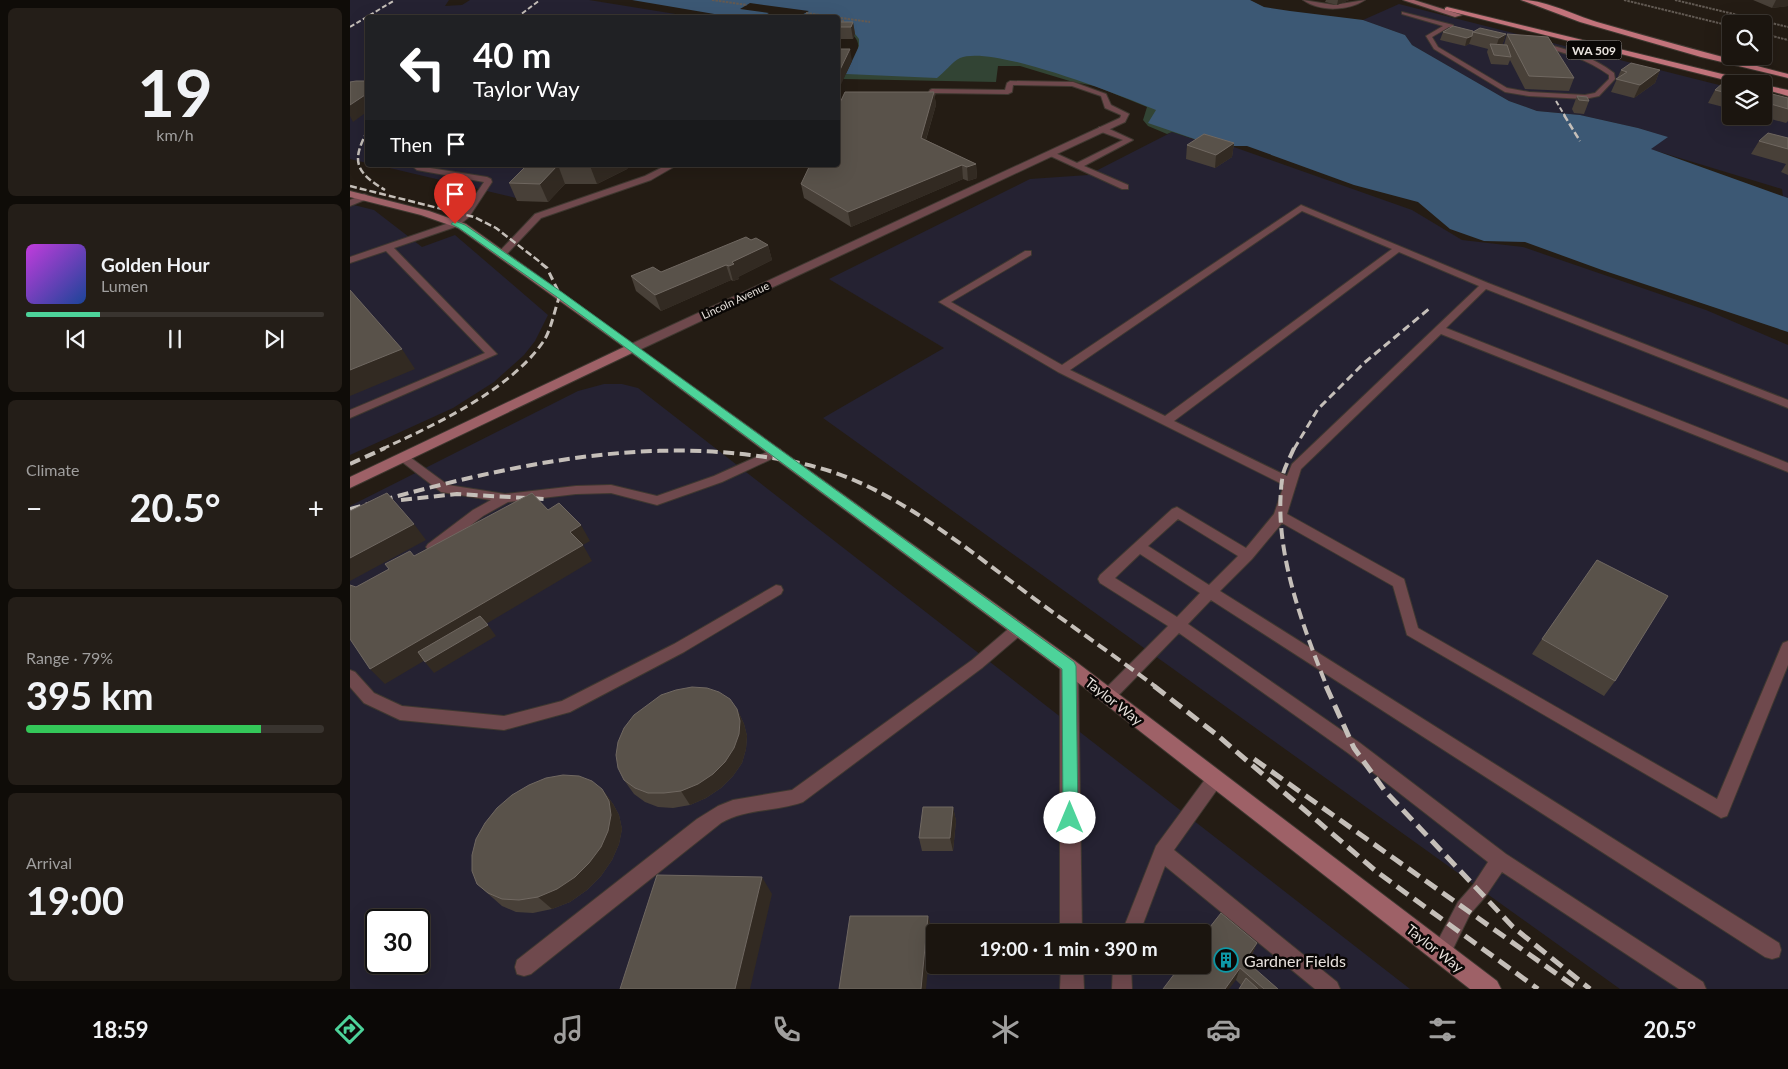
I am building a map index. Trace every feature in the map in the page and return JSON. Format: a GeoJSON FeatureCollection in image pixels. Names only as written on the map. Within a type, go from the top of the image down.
{"type":"FeatureCollection","features":[{"type":"Feature","properties":{"kind":"main road"},"geometry":{"type":"LineString","coordinates":[[1524,0],[1583,20],[1704,55],[1788,76]]}},
{"type":"Feature","properties":{"kind":"main road"},"geometry":{"type":"LineString","coordinates":[[1441,1],[1447,9],[1458,15]]}},
{"type":"Feature","properties":{"kind":"main road"},"geometry":{"type":"LineString","coordinates":[[1457,4],[1459,7],[1480,17]]}},
{"type":"Feature","properties":{"kind":"main road","name":"WA 509"},"geometry":{"type":"LineString","coordinates":[[1447,9],[1722,77]]}},
{"type":"Feature","properties":{"kind":"main road","name":"WA 509"},"geometry":{"type":"LineString","coordinates":[[1458,15],[1526,35],[1722,82]]}},
{"type":"Feature","properties":{"kind":"main road"},"geometry":{"type":"LineString","coordinates":[[1772,89],[1788,93]]}},
{"type":"Feature","properties":{"kind":"main road"},"geometry":{"type":"LineString","coordinates":[[1772,94],[1788,98]]}},
{"type":"Feature","properties":{"kind":"street","name":"WA 509"},"geometry":{"type":"LineString","coordinates":[[1406,0],[1458,15]]}},
{"type":"Feature","properties":{"kind":"street","name":"WA 509"},"geometry":{"type":"LineString","coordinates":[[1419,0],[1447,9]]}},
{"type":"Feature","properties":{"kind":"street","name":"Lincoln Avenue"},"geometry":{"type":"LineString","coordinates":[[350,483],[633,348],[1122,120]]}},
{"type":"Feature","properties":{"kind":"street","name":"Taylor Way"},"geometry":{"type":"LineString","coordinates":[[355,198],[425,213],[462,226],[633,348],[1069,666],[1489,989]]}},
{"type":"Feature","properties":{"kind":"street"},"geometry":{"type":"LineString","coordinates":[[1069,666],[1071,924]]}},
{"type":"Feature","properties":{"kind":"street"},"geometry":{"type":"LineString","coordinates":[[1072,974],[1072,989]]}},
{"type":"Feature","properties":{"kind":"lane"},"geometry":{"type":"LineString","coordinates":[[1306,0],[1313,4],[1335,8],[1362,0]]}},
{"type":"Feature","properties":{"kind":"lane"},"geometry":{"type":"LineString","coordinates":[[1404,13],[1456,28]]}},
{"type":"Feature","properties":{"kind":"lane"},"geometry":{"type":"LineString","coordinates":[[1448,25],[1429,36],[1436,48],[1505,90],[1547,96],[1597,95],[1612,79],[1612,74],[1596,64],[1567,51],[1534,43]]}},
{"type":"Feature","properties":{"kind":"lane"},"geometry":{"type":"LineString","coordinates":[[911,97],[930,98],[932,91],[1008,92],[1010,83],[1073,84],[1104,95],[1108,106],[1125,114],[1122,120]]}},
{"type":"Feature","properties":{"kind":"lane"},"geometry":{"type":"LineString","coordinates":[[1077,166],[1130,140],[1102,129]]}},
{"type":"Feature","properties":{"kind":"lane"},"geometry":{"type":"LineString","coordinates":[[1050,154],[1125,187]]}},
{"type":"Feature","properties":{"kind":"lane"},"geometry":{"type":"LineString","coordinates":[[350,260],[455,224],[466,215],[488,182],[487,179],[416,167]]}},
{"type":"Feature","properties":{"kind":"lane"},"geometry":{"type":"LineString","coordinates":[[502,254],[538,216],[648,178],[669,167]]}},
{"type":"Feature","properties":{"kind":"lane"},"geometry":{"type":"LineString","coordinates":[[1062,370],[1301,208],[1485,285],[1788,404]]}},
{"type":"Feature","properties":{"kind":"lane"},"geometry":{"type":"LineString","coordinates":[[350,414],[492,354],[388,247]]}},
{"type":"Feature","properties":{"kind":"lane"},"geometry":{"type":"LineString","coordinates":[[1166,421],[1398,249]]}},
{"type":"Feature","properties":{"kind":"lane"},"geometry":{"type":"LineString","coordinates":[[1028,253],[944,302],[1062,370],[1290,483]]}},
{"type":"Feature","properties":{"kind":"lane"},"geometry":{"type":"LineString","coordinates":[[1108,696],[1247,555],[1280,516],[1296,467],[1485,285]]}},
{"type":"Feature","properties":{"kind":"lane"},"geometry":{"type":"LineString","coordinates":[[1438,330],[1788,468]]}},
{"type":"Feature","properties":{"kind":"lane"},"geometry":{"type":"LineString","coordinates":[[403,458],[445,489],[505,498],[576,490],[611,489],[657,501],[718,479],[776,452]]}},
{"type":"Feature","properties":{"kind":"lane"},"geometry":{"type":"LineString","coordinates":[[421,554],[446,539],[478,513],[505,498]]}},
{"type":"Feature","properties":{"kind":"lane"},"geometry":{"type":"LineString","coordinates":[[1247,555],[1177,512],[1106,579],[1178,625],[1354,748],[1500,860],[1696,989]]}},
{"type":"Feature","properties":{"kind":"lane"},"geometry":{"type":"LineString","coordinates":[[1280,516],[1399,582],[1412,631],[1721,810],[1788,647]]}},
{"type":"Feature","properties":{"kind":"lane"},"geometry":{"type":"LineString","coordinates":[[1140,547],[1772,950]]}},
{"type":"Feature","properties":{"kind":"lane"},"geometry":{"type":"LineString","coordinates":[[350,676],[369,698],[400,713],[504,723],[565,707],[679,648],[776,590]]}},
{"type":"Feature","properties":{"kind":"lane"},"geometry":{"type":"LineString","coordinates":[[524,967],[703,825],[724,812],[738,807],[783,801],[797,796],[978,664],[1018,629]]}},
{"type":"Feature","properties":{"kind":"lane"},"geometry":{"type":"LineString","coordinates":[[1133,924],[1162,852],[1216,779]]}},
{"type":"Feature","properties":{"kind":"lane"},"geometry":{"type":"LineString","coordinates":[[1162,852],[1330,989]]}},
{"type":"Feature","properties":{"kind":"lane"},"geometry":{"type":"LineString","coordinates":[[1441,952],[1464,908],[1479,891],[1500,860]]}},
{"type":"Feature","properties":{"kind":"lane"},"geometry":{"type":"LineString","coordinates":[[1122,974],[1122,989]]}},
{"type":"Feature","properties":{"kind":"path"},"geometry":{"type":"LineString","coordinates":[[712,0],[747,5]]}},
{"type":"Feature","properties":{"kind":"path"},"geometry":{"type":"LineString","coordinates":[[1624,0],[1722,24]]}},
{"type":"Feature","properties":{"kind":"path"},"geometry":{"type":"LineString","coordinates":[[1675,0],[1788,27]]}},
{"type":"Feature","properties":{"kind":"path"},"geometry":{"type":"LineString","coordinates":[[840,18],[870,22]]}},
{"type":"Feature","properties":{"kind":"path"},"geometry":{"type":"LineString","coordinates":[[840,20],[845,21]]}},
{"type":"Feature","properties":{"kind":"path"},"geometry":{"type":"LineString","coordinates":[[1772,36],[1788,40]]}},
{"type":"Feature","properties":{"kind":"shaded area"},"geometry":{"type":"Polygon","coordinates":[[[350,0],[449,0],[445,6],[462,5],[470,0],[589,0],[682,15],[365,15],[365,163],[350,159],[350,0]]]}},
{"type":"Feature","properties":{"kind":"shaded area"},"geometry":{"type":"Polygon","coordinates":[[[1399,4],[1722,86],[1722,125],[1772,125],[1772,111],[1788,102],[1788,198],[1783,197],[1782,189],[1650,149],[1667,137],[1638,128],[1580,115],[1537,111],[1509,101],[1412,45],[1405,35],[1363,20],[1399,4]]]}},
{"type":"Feature","properties":{"kind":"shaded area"},"geometry":{"type":"Polygon","coordinates":[[[1172,132],[1215,146],[1231,146],[1412,210],[1462,240],[1523,247],[1706,310],[1788,345],[1788,989],[1620,989],[823,418],[944,348],[829,279],[1030,179],[1088,175],[1172,132]]]}},
{"type":"Feature","properties":{"kind":"shaded area"},"geometry":{"type":"Polygon","coordinates":[[[385,167],[546,167],[516,198],[385,167]]]}},
{"type":"Feature","properties":{"kind":"shaded area"},"geometry":{"type":"Polygon","coordinates":[[[350,204],[374,210],[422,247],[455,235],[548,315],[535,341],[524,355],[494,382],[453,408],[350,455],[350,204]]]}},
{"type":"Feature","properties":{"kind":"shaded area"},"geometry":{"type":"Polygon","coordinates":[[[604,384],[622,384],[638,388],[1410,989],[350,989],[350,506],[578,391],[604,384]]]}},
{"type":"Feature","properties":{"kind":"green space"},"geometry":{"type":"Polygon","coordinates":[[[840,25],[872,27],[1152,93],[1215,146],[1172,132],[1167,134],[1148,126],[1143,120],[1147,107],[1095,86],[1073,82],[1020,66],[998,66],[996,82],[843,79],[858,48],[858,42],[840,25]]]}},
{"type":"Feature","properties":{"kind":"water"},"geometry":{"type":"Polygon","coordinates":[[[632,0],[1250,0],[1264,7],[1363,20],[1405,35],[1412,45],[1509,101],[1537,111],[1580,115],[1668,137],[1651,149],[1788,198],[1788,332],[1602,270],[1525,242],[1484,241],[1450,229],[1418,202],[1354,185],[1247,146],[1215,146],[1148,123],[1156,110],[1087,84],[1027,65],[999,58],[976,56],[960,58],[937,78],[846,74],[859,46],[859,39],[855,34],[840,34],[840,15],[720,15],[632,0]]]}},
{"type":"Feature","properties":{"kind":"pier"},"geometry":{"type":"Polygon","coordinates":[[[750,3],[809,11],[802,15],[765,15],[769,13],[740,9],[750,3]]]}},
{"type":"Feature","properties":{"kind":"building"},"geometry":{"type":"Polygon","coordinates":[[[840,22],[853,22],[851,27],[840,27],[840,22]]]}},
{"type":"Feature","properties":{"kind":"building"},"geometry":{"type":"Polygon","coordinates":[[[1453,26],[1473,31],[1472,36],[1467,38],[1443,32],[1453,26]]]}},
{"type":"Feature","properties":{"kind":"building"},"geometry":{"type":"Polygon","coordinates":[[[1480,28],[1506,34],[1499,38],[1473,32],[1480,28]]]}},
{"type":"Feature","properties":{"kind":"building"},"geometry":{"type":"Polygon","coordinates":[[[1507,34],[1548,37],[1574,78],[1529,76],[1507,34]]]}},
{"type":"Feature","properties":{"kind":"building"},"geometry":{"type":"Polygon","coordinates":[[[1490,44],[1507,45],[1511,57],[1494,55],[1490,44]]]}},
{"type":"Feature","properties":{"kind":"building"},"geometry":{"type":"Polygon","coordinates":[[[840,49],[850,49],[840,70],[840,49]]]}},
{"type":"Feature","properties":{"kind":"building"},"geometry":{"type":"Polygon","coordinates":[[[1631,63],[1660,70],[1640,85],[1616,79],[1627,72],[1621,70],[1631,63]]]}},
{"type":"Feature","properties":{"kind":"building"},"geometry":{"type":"Polygon","coordinates":[[[365,81],[365,95],[350,105],[350,82],[365,81]]]}},
{"type":"Feature","properties":{"kind":"building"},"geometry":{"type":"Polygon","coordinates":[[[1722,84],[1722,92],[1715,90],[1722,84]]]}},
{"type":"Feature","properties":{"kind":"building"},"geometry":{"type":"Polygon","coordinates":[[[845,92],[934,92],[921,138],[976,164],[967,167],[962,165],[848,212],[801,184],[809,167],[840,167],[840,103],[845,92]]]}},
{"type":"Feature","properties":{"kind":"building"},"geometry":{"type":"Polygon","coordinates":[[[1772,94],[1788,98],[1788,109],[1772,104],[1772,94]]]}},
{"type":"Feature","properties":{"kind":"building"},"geometry":{"type":"Polygon","coordinates":[[[1577,96],[1587,97],[1589,101],[1579,100],[1577,96]]]}},
{"type":"Feature","properties":{"kind":"building"},"geometry":{"type":"Polygon","coordinates":[[[1768,133],[1788,138],[1788,149],[1759,141],[1768,133]]]}},
{"type":"Feature","properties":{"kind":"building"},"geometry":{"type":"Polygon","coordinates":[[[1204,134],[1234,143],[1216,155],[1187,145],[1204,134]]]}},
{"type":"Feature","properties":{"kind":"building"},"geometry":{"type":"Polygon","coordinates":[[[525,167],[556,167],[540,184],[509,183],[525,167]]]}},
{"type":"Feature","properties":{"kind":"building"},"geometry":{"type":"Polygon","coordinates":[[[746,237],[751,240],[756,238],[768,245],[732,262],[734,264],[726,265],[655,295],[631,276],[653,267],[661,272],[746,237]]]}},
{"type":"Feature","properties":{"kind":"building"},"geometry":{"type":"Polygon","coordinates":[[[350,290],[402,349],[350,370],[350,290]]]}},
{"type":"Feature","properties":{"kind":"building"},"geometry":{"type":"Polygon","coordinates":[[[387,493],[414,524],[350,558],[350,511],[387,493]]]}},
{"type":"Feature","properties":{"kind":"building"},"geometry":{"type":"Polygon","coordinates":[[[532,493],[548,510],[559,503],[581,525],[570,532],[583,545],[370,669],[350,639],[350,585],[356,587],[389,569],[385,564],[410,551],[414,556],[532,493]]]}},
{"type":"Feature","properties":{"kind":"building"},"geometry":{"type":"Polygon","coordinates":[[[1597,560],[1668,596],[1615,681],[1542,639],[1597,560]]]}},
{"type":"Feature","properties":{"kind":"building"},"geometry":{"type":"Polygon","coordinates":[[[480,616],[488,625],[425,662],[418,652],[480,616]]]}},
{"type":"Feature","properties":{"kind":"building"},"geometry":{"type":"Polygon","coordinates":[[[692,687],[707,688],[719,692],[730,699],[737,709],[740,721],[739,734],[734,748],[725,762],[713,774],[698,784],[681,791],[648,793],[635,788],[624,780],[618,768],[616,755],[618,742],[624,728],[634,715],[661,695],[692,687]]]}},
{"type":"Feature","properties":{"kind":"building"},"geometry":{"type":"Polygon","coordinates":[[[563,775],[579,776],[592,781],[602,789],[609,801],[611,815],[608,831],[601,847],[575,877],[557,889],[538,897],[519,900],[502,899],[488,893],[477,884],[472,871],[472,855],[476,839],[485,823],[497,808],[512,795],[546,778],[563,775]]]}},
{"type":"Feature","properties":{"kind":"building"},"geometry":{"type":"Polygon","coordinates":[[[923,807],[953,807],[950,838],[919,838],[923,807]]]}},
{"type":"Feature","properties":{"kind":"building"},"geometry":{"type":"Polygon","coordinates":[[[657,875],[762,877],[735,989],[620,989],[657,875]]]}},
{"type":"Feature","properties":{"kind":"building","name":"Gardner Fields"},"geometry":{"type":"Polygon","coordinates":[[[1221,913],[1257,943],[1245,960],[1278,989],[1264,989],[1240,968],[1225,989],[1163,989],[1174,974],[1211,974],[1211,926],[1221,913]]]}},
{"type":"Feature","properties":{"kind":"building"},"geometry":{"type":"Polygon","coordinates":[[[850,916],[928,916],[921,989],[839,989],[850,916]]]}},
{"type":"Feature","properties":{"kind":"building"},"geometry":{"type":"Polygon","coordinates":[[[1246,978],[1258,989],[1239,989],[1246,978]]]}},
{"type":"Feature","properties":{"kind":"railway"},"geometry":{"type":"LineString","coordinates":[[370,15],[395,0]]}},
{"type":"Feature","properties":{"kind":"railway"},"geometry":{"type":"LineString","coordinates":[[520,15],[540,0]]}},
{"type":"Feature","properties":{"kind":"railway"},"geometry":{"type":"LineString","coordinates":[[350,27],[365,18]]}},
{"type":"Feature","properties":{"kind":"railway"},"geometry":{"type":"LineString","coordinates":[[1556,101],[1565,116]]}},
{"type":"Feature","properties":{"kind":"railway"},"geometry":{"type":"LineString","coordinates":[[1564,115],[1580,141]]}},
{"type":"Feature","properties":{"kind":"railway"},"geometry":{"type":"LineString","coordinates":[[365,137],[359,150],[359,165],[367,177],[385,190]]}},
{"type":"Feature","properties":{"kind":"railway"},"geometry":{"type":"LineString","coordinates":[[350,186],[474,217],[496,228],[540,262]]}},
{"type":"Feature","properties":{"kind":"railway"},"geometry":{"type":"LineString","coordinates":[[382,449],[448,417],[492,391],[529,359],[546,337],[560,295],[547,268],[538,261]]}},
{"type":"Feature","properties":{"kind":"railway"},"geometry":{"type":"LineString","coordinates":[[1294,449],[1318,409],[1364,363],[1430,308]]}},
{"type":"Feature","properties":{"kind":"railway"},"geometry":{"type":"LineString","coordinates":[[350,464],[385,448]]}},
{"type":"Feature","properties":{"kind":"railway"},"geometry":{"type":"LineString","coordinates":[[1294,448],[1282,480],[1280,506],[1282,533],[1286,559],[1299,612],[1327,687]]}},
{"type":"Feature","properties":{"kind":"railway"},"geometry":{"type":"LineString","coordinates":[[350,509],[498,472],[598,455],[649,451],[699,451],[750,455],[800,463],[825,469],[849,478],[917,514],[959,542],[1156,687]]}},
{"type":"Feature","properties":{"kind":"railway"},"geometry":{"type":"LineString","coordinates":[[401,500],[457,494],[544,499]]}},
{"type":"Feature","properties":{"kind":"railway"},"geometry":{"type":"LineString","coordinates":[[1154,686],[1217,735],[1377,872],[1538,989]]}},
{"type":"Feature","properties":{"kind":"railway"},"geometry":{"type":"LineString","coordinates":[[1326,686],[1354,748],[1385,791],[1513,927],[1590,989]]}},
{"type":"Feature","properties":{"kind":"railway"},"geometry":{"type":"LineString","coordinates":[[1254,759],[1578,989]]}},
{"type":"Feature","properties":{"kind":"place","name":"Gardner Fields"},"geometry":{"type":"Point","coordinates":[1226,960]}},
{"type":"Feature","properties":{"kind":"route"},"geometry":{"type":"LineString","coordinates":[[455,224],[462,226],[560,295],[1069,666],[1070,818]]}}]}
